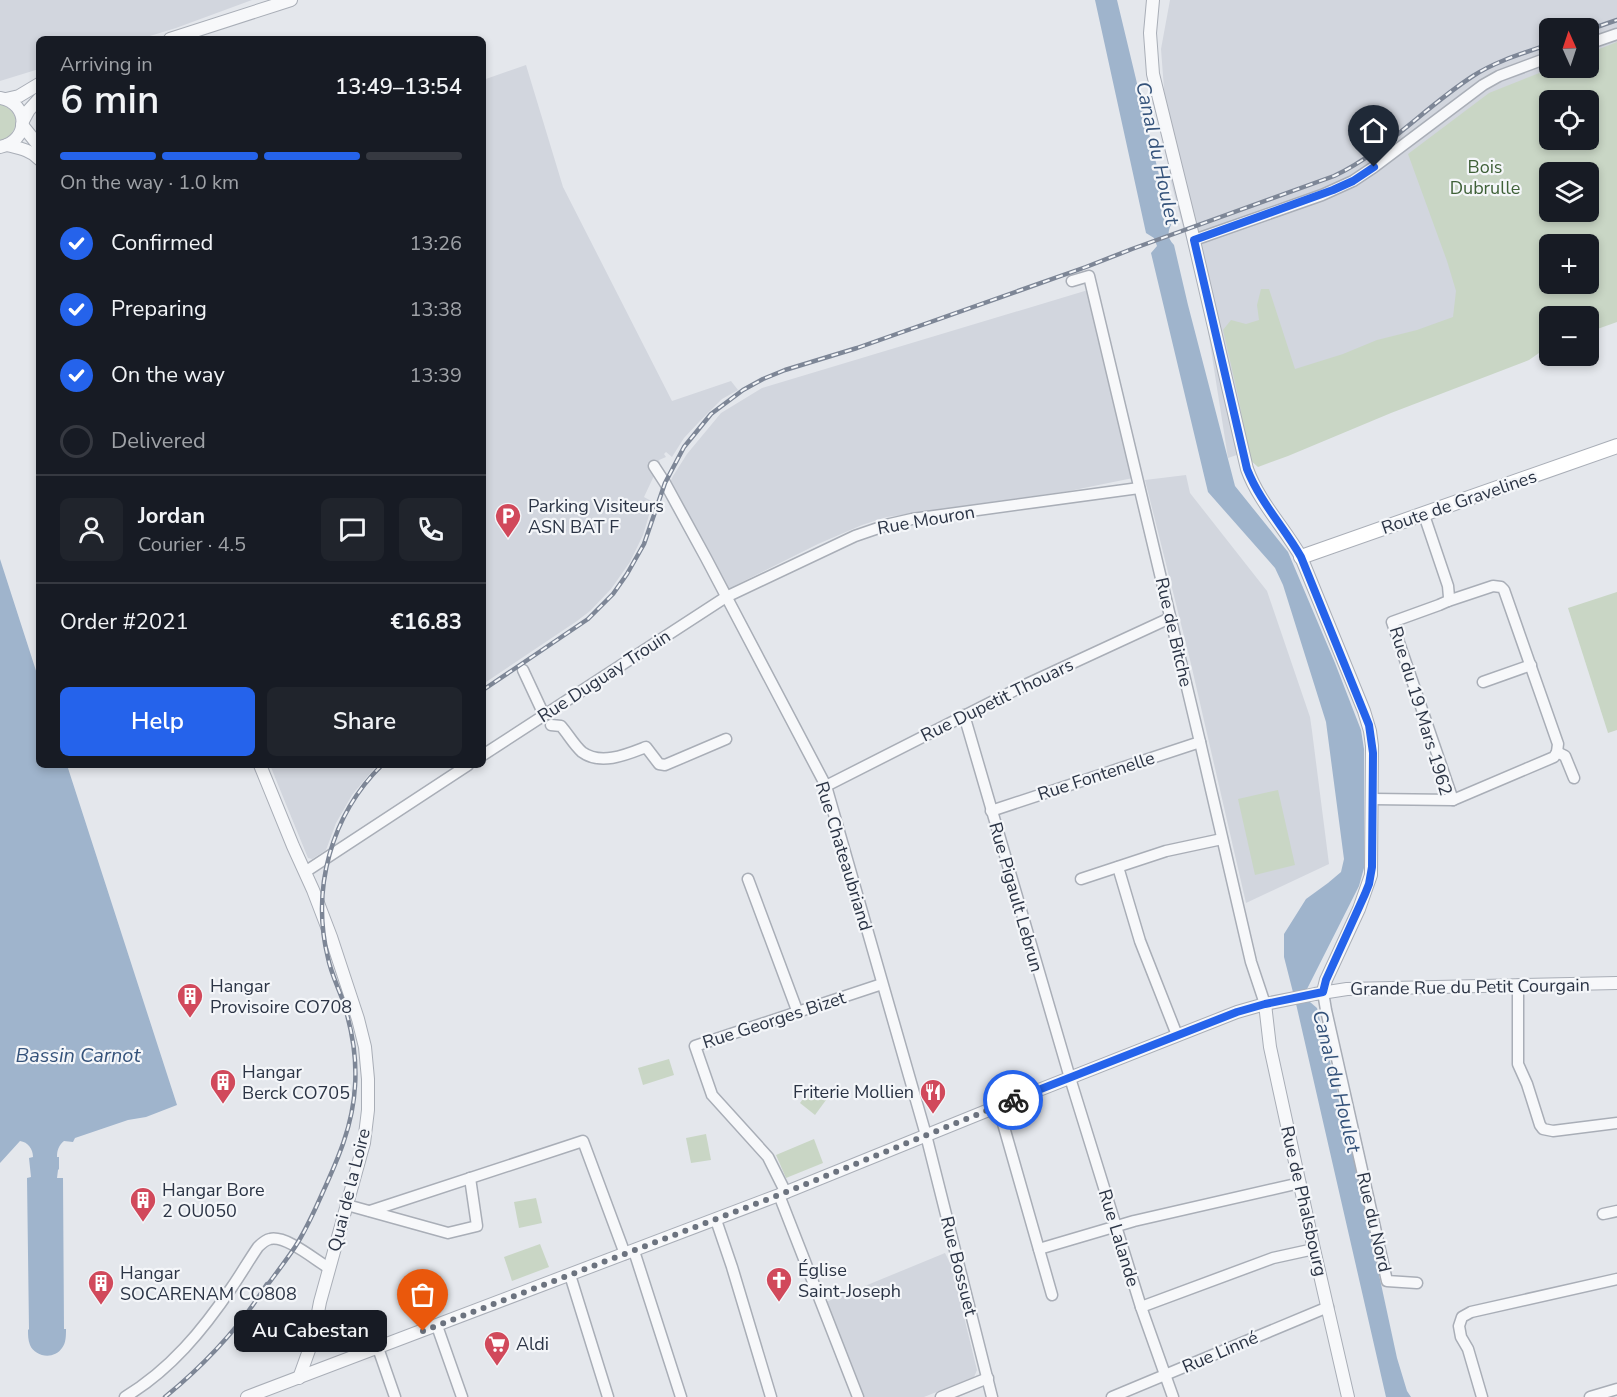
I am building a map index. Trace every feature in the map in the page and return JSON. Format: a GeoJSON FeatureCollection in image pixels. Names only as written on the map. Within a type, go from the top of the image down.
{"type":"FeatureCollection","features":[{"type":"Feature","properties":{"kind":"main road","name":"Route de Gravelines"},"geometry":{"type":"LineString","coordinates":[[1301,557],[1617,446]]}},
{"type":"Feature","properties":{"kind":"street"},"geometry":{"type":"LineString","coordinates":[[179,36],[291,0]]}},
{"type":"Feature","properties":{"kind":"street"},"geometry":{"type":"LineString","coordinates":[[1153,0],[1150,33],[1152,67],[1247,469],[1258,494],[1301,557],[1369,725],[1373,753],[1372,867],[1369,884],[1326,980],[1323,992]]}},
{"type":"Feature","properties":{"kind":"street"},"geometry":{"type":"LineString","coordinates":[[1599,40],[1617,33]]}},
{"type":"Feature","properties":{"kind":"street"},"geometry":{"type":"LineString","coordinates":[[1194,240],[1346,185],[1374,167],[1483,85],[1506,73],[1539,61]]}},
{"type":"Feature","properties":{"kind":"street"},"geometry":{"type":"LineString","coordinates":[[3,98],[19,96],[36,86]]}},
{"type":"Feature","properties":{"kind":"street"},"geometry":{"type":"LineString","coordinates":[[3,98],[17,106],[21,113],[22,123],[36,142]]}},
{"type":"Feature","properties":{"kind":"street"},"geometry":{"type":"LineString","coordinates":[[4,146],[18,137],[22,123],[36,102]]}},
{"type":"Feature","properties":{"kind":"street"},"geometry":{"type":"LineString","coordinates":[[4,146],[30,151],[36,156]]}},
{"type":"Feature","properties":{"kind":"street","name":"Rue de Bitche"},"geometry":{"type":"LineString","coordinates":[[1072,281],[1089,276],[1253,971],[1265,1004]]}},
{"type":"Feature","properties":{"kind":"street","name":"Rue Chateaubriand"},"geometry":{"type":"LineString","coordinates":[[654,466],[826,786],[926,1135]]}},
{"type":"Feature","properties":{"kind":"street","name":"Rue Mouron"},"geometry":{"type":"LineString","coordinates":[[726,597],[837,543],[890,524],[919,518],[1140,488]]}},
{"type":"Feature","properties":{"kind":"street"},"geometry":{"type":"LineString","coordinates":[[1424,515],[1448,586],[1448,601],[1493,586],[1504,590],[1558,744],[1554,757],[1453,800]]}},
{"type":"Feature","properties":{"kind":"street","name":"Rue Duguay Trouin"},"geometry":{"type":"LineString","coordinates":[[486,753],[726,597]]}},
{"type":"Feature","properties":{"kind":"street","name":"Rue du 19 Mars 1962"},"geometry":{"type":"LineString","coordinates":[[1372,799],[1453,800],[1392,622],[1448,601]]}},
{"type":"Feature","properties":{"kind":"street","name":"Rue Dupetit Thouars"},"geometry":{"type":"LineString","coordinates":[[826,786],[964,715],[1170,618]]}},
{"type":"Feature","properties":{"kind":"street"},"geometry":{"type":"LineString","coordinates":[[1483,682],[1531,665]]}},
{"type":"Feature","properties":{"kind":"street"},"geometry":{"type":"LineString","coordinates":[[523,670],[544,715]]}},
{"type":"Feature","properties":{"kind":"street","name":"Rue Pigault Lebrun"},"geometry":{"type":"LineString","coordinates":[[964,715],[1070,1078]]}},
{"type":"Feature","properties":{"kind":"street"},"geometry":{"type":"LineString","coordinates":[[551,725],[561,726],[583,752],[590,755],[614,759],[646,747],[658,764],[665,765],[726,739]]}},
{"type":"Feature","properties":{"kind":"street","name":"Rue Fontenelle"},"geometry":{"type":"LineString","coordinates":[[991,811],[1200,742]]}},
{"type":"Feature","properties":{"kind":"street"},"geometry":{"type":"LineString","coordinates":[[1557,752],[1565,756],[1574,778]]}},
{"type":"Feature","properties":{"kind":"street","name":"Quai de la Loire"},"geometry":{"type":"LineString","coordinates":[[261,768],[326,924],[353,1002],[362,1033],[369,1089],[364,1143],[320,1302],[313,1339],[299,1378]]}},
{"type":"Feature","properties":{"kind":"street"},"geometry":{"type":"LineString","coordinates":[[305,872],[463,768]]}},
{"type":"Feature","properties":{"kind":"street"},"geometry":{"type":"LineString","coordinates":[[1081,879],[1176,848],[1222,839]]}},
{"type":"Feature","properties":{"kind":"street"},"geometry":{"type":"LineString","coordinates":[[1118,867],[1140,941],[1177,1035]]}},
{"type":"Feature","properties":{"kind":"street"},"geometry":{"type":"LineString","coordinates":[[748,879],[798,1013]]}},
{"type":"Feature","properties":{"kind":"street","name":"Grande Rue du Petit Courgain"},"geometry":{"type":"LineString","coordinates":[[247,1397],[783,1194],[1237,1012],[1323,992],[1355,989],[1617,983]]}},
{"type":"Feature","properties":{"kind":"street","name":"Rue Georges Bizet"},"geometry":{"type":"LineString","coordinates":[[783,1194],[774,1166],[768,1157],[712,1095],[695,1047],[882,984]]}},
{"type":"Feature","properties":{"kind":"street"},"geometry":{"type":"LineString","coordinates":[[1518,985],[1518,1064],[1540,1125],[1543,1129],[1553,1131],[1617,1123]]}},
{"type":"Feature","properties":{"kind":"street","name":"Rue du Nord"},"geometry":{"type":"LineString","coordinates":[[1323,992],[1387,1281],[1417,1283]]}},
{"type":"Feature","properties":{"kind":"street","name":"Rue de Phalsbourg"},"geometry":{"type":"LineString","coordinates":[[1265,1004],[1269,1038],[1299,1184],[1348,1397]]}},
{"type":"Feature","properties":{"kind":"street","name":"Rue Lalande"},"geometry":{"type":"LineString","coordinates":[[1070,1078],[1141,1307],[1173,1397]]}},
{"type":"Feature","properties":{"kind":"street"},"geometry":{"type":"LineString","coordinates":[[998,1106],[1052,1295]]}},
{"type":"Feature","properties":{"kind":"street","name":"Rue Bossuet"},"geometry":{"type":"LineString","coordinates":[[926,1135],[992,1397]]}},
{"type":"Feature","properties":{"kind":"street"},"geometry":{"type":"LineString","coordinates":[[370,1211],[583,1141],[630,1252],[681,1397]]}},
{"type":"Feature","properties":{"kind":"street"},"geometry":{"type":"LineString","coordinates":[[347,1205],[448,1233],[477,1226],[470,1178]]}},
{"type":"Feature","properties":{"kind":"street"},"geometry":{"type":"LineString","coordinates":[[1039,1249],[1115,1226],[1299,1184]]}},
{"type":"Feature","properties":{"kind":"street"},"geometry":{"type":"LineString","coordinates":[[783,1194],[858,1397]]}},
{"type":"Feature","properties":{"kind":"street"},"geometry":{"type":"LineString","coordinates":[[1603,1214],[1617,1211]]}},
{"type":"Feature","properties":{"kind":"street"},"geometry":{"type":"LineString","coordinates":[[716,1220],[771,1397]]}},
{"type":"Feature","properties":{"kind":"street"},"geometry":{"type":"LineString","coordinates":[[125,1397],[155,1375],[188,1345],[258,1247],[266,1240],[285,1241],[330,1268]]}},
{"type":"Feature","properties":{"kind":"street"},"geometry":{"type":"LineString","coordinates":[[1141,1307],[1273,1258],[1314,1249]]}},
{"type":"Feature","properties":{"kind":"street"},"geometry":{"type":"LineString","coordinates":[[570,1275],[608,1397]]}},
{"type":"Feature","properties":{"kind":"street"},"geometry":{"type":"LineString","coordinates":[[1482,1397],[1468,1349],[1461,1338],[1459,1326],[1462,1317],[1472,1312],[1617,1279]]}},
{"type":"Feature","properties":{"kind":"street","name":"Rue Linné"},"geometry":{"type":"LineString","coordinates":[[1112,1397],[1328,1307]]}},
{"type":"Feature","properties":{"kind":"street"},"geometry":{"type":"LineString","coordinates":[[437,1326],[462,1397]]}},
{"type":"Feature","properties":{"kind":"street"},"geometry":{"type":"LineString","coordinates":[[378,1348],[395,1397]]}},
{"type":"Feature","properties":{"kind":"street"},"geometry":{"type":"LineString","coordinates":[[941,1397],[988,1378]]}},
{"type":"Feature","properties":{"kind":"street"},"geometry":{"type":"LineString","coordinates":[[1590,1397],[1617,1389]]}},
{"type":"Feature","properties":{"kind":"shaded area"},"geometry":{"type":"Polygon","coordinates":[[[0,0],[252,0],[150,36],[36,36],[36,70],[0,81],[0,0]]]}},
{"type":"Feature","properties":{"kind":"shaded area"},"geometry":{"type":"Polygon","coordinates":[[[1170,0],[1617,0],[1617,321],[1599,318],[1599,306],[1539,306],[1539,325],[1486,369],[1228,458],[1204,305],[1171,182],[1161,49],[1170,0]]]}},
{"type":"Feature","properties":{"kind":"shaded area"},"geometry":{"type":"Polygon","coordinates":[[[526,65],[563,187],[672,401],[731,381],[738,390],[722,399],[700,421],[684,438],[672,457],[666,452],[664,454],[666,457],[659,460],[660,463],[644,497],[653,502],[643,535],[630,562],[611,589],[577,621],[486,682],[486,79],[526,65]]]}},
{"type":"Feature","properties":{"kind":"shaded area"},"geometry":{"type":"Polygon","coordinates":[[[1088,290],[1133,478],[1069,491],[887,517],[818,544],[726,590],[665,493],[687,454],[721,413],[762,388],[1088,290]]]}},
{"type":"Feature","properties":{"kind":"shaded area"},"geometry":{"type":"Polygon","coordinates":[[[1186,475],[1190,493],[1267,591],[1310,717],[1312,731],[1329,864],[1246,903],[1191,664],[1145,480],[1186,475]]]}},
{"type":"Feature","properties":{"kind":"shaded area"},"geometry":{"type":"Polygon","coordinates":[[[271,768],[374,768],[352,795],[336,823],[326,850],[312,859],[308,858],[271,768]]]}},
{"type":"Feature","properties":{"kind":"shaded area"},"geometry":{"type":"Polygon","coordinates":[[[945,1253],[952,1267],[977,1370],[974,1377],[924,1397],[864,1397],[826,1302],[945,1253]]]}},
{"type":"Feature","properties":{"kind":"green space","name":"Bois Dubrulle"},"geometry":{"type":"Polygon","coordinates":[[[1617,42],[1617,322],[1599,328],[1599,306],[1539,306],[1539,353],[1529,360],[1258,467],[1249,459],[1239,400],[1223,330],[1231,320],[1246,324],[1259,320],[1257,305],[1261,289],[1269,289],[1295,369],[1343,354],[1377,340],[1417,330],[1453,317],[1456,291],[1408,154],[1489,93],[1539,73],[1539,78],[1599,78],[1599,49],[1617,42]]]}},
{"type":"Feature","properties":{"kind":"green space"},"geometry":{"type":"Polygon","coordinates":[[[0,104],[12,112],[16,122],[12,133],[0,141],[0,104]]]}},
{"type":"Feature","properties":{"kind":"green space"},"geometry":{"type":"Polygon","coordinates":[[[1617,592],[1617,730],[1608,733],[1568,608],[1617,592]]]}},
{"type":"Feature","properties":{"kind":"green space"},"geometry":{"type":"Polygon","coordinates":[[[1278,790],[1295,865],[1255,875],[1238,799],[1278,790]]]}},
{"type":"Feature","properties":{"kind":"green space"},"geometry":{"type":"Polygon","coordinates":[[[669,1059],[674,1075],[643,1085],[638,1068],[669,1059]]]}},
{"type":"Feature","properties":{"kind":"green space"},"geometry":{"type":"Polygon","coordinates":[[[811,1088],[826,1100],[815,1115],[800,1103],[811,1088]]]}},
{"type":"Feature","properties":{"kind":"green space"},"geometry":{"type":"Polygon","coordinates":[[[706,1134],[711,1160],[691,1163],[686,1138],[706,1134]]]}},
{"type":"Feature","properties":{"kind":"green space"},"geometry":{"type":"Polygon","coordinates":[[[814,1139],[823,1163],[786,1178],[776,1155],[814,1139]]]}},
{"type":"Feature","properties":{"kind":"green space"},"geometry":{"type":"Polygon","coordinates":[[[536,1198],[542,1223],[519,1228],[514,1202],[536,1198]]]}},
{"type":"Feature","properties":{"kind":"green space"},"geometry":{"type":"Polygon","coordinates":[[[540,1244],[549,1267],[512,1281],[504,1257],[540,1244]]]}},
{"type":"Feature","properties":{"kind":"water"},"geometry":{"type":"Polygon","coordinates":[[[1095,0],[1117,0],[1171,225],[1169,236],[1174,245],[1235,486],[1288,552],[1361,730],[1364,749],[1364,868],[1359,886],[1307,989],[1310,1002],[1317,1008],[1356,1168],[1397,1358],[1411,1397],[1386,1397],[1284,957],[1284,934],[1306,899],[1341,872],[1344,859],[1326,722],[1283,585],[1275,568],[1208,492],[1151,253],[1157,246],[1154,238],[1146,233],[1095,0]]]}},
{"type":"Feature","properties":{"kind":"water","name":"Bassin Carnot"},"geometry":{"type":"Polygon","coordinates":[[[0,559],[36,671],[36,768],[68,768],[177,1105],[146,1117],[128,1120],[75,1138],[73,1142],[64,1141],[58,1150],[57,1178],[63,1178],[64,1329],[66,1329],[66,1334],[62,1348],[54,1354],[45,1356],[36,1352],[32,1349],[28,1338],[27,1178],[31,1177],[29,1158],[33,1157],[30,1146],[20,1141],[0,1163],[0,559]]]}},
{"type":"Feature","properties":{"kind":"railway"},"geometry":{"type":"LineString","coordinates":[[1599,26],[1617,20]]}},
{"type":"Feature","properties":{"kind":"railway"},"geometry":{"type":"LineString","coordinates":[[486,688],[588,619],[613,594],[644,544],[665,483],[684,447],[711,414],[743,390],[785,370],[857,348],[1334,176],[1370,155],[1473,76],[1501,62],[1539,48]]}},
{"type":"Feature","properties":{"kind":"railway"},"geometry":{"type":"LineString","coordinates":[[263,1291],[295,1247],[310,1221],[339,1155],[348,1128],[355,1086],[353,1043],[343,1001],[329,964],[323,932],[324,880],[338,830],[364,785],[379,768]]}},
{"type":"Feature","properties":{"kind":"railway"},"geometry":{"type":"LineString","coordinates":[[165,1397],[220,1345],[267,1284]]}},
{"type":"Feature","properties":{"kind":"way so far"},"geometry":{"type":"LineString","coordinates":[[423,1331],[779,1195],[1013,1100]]}},
{"type":"Feature","properties":{"kind":"place","name":"Parking Visiteurs ASN BAT F"},"geometry":{"type":"Point","coordinates":[508,539]}},
{"type":"Feature","properties":{"kind":"place","name":"Hangar Provisoire CO708"},"geometry":{"type":"Point","coordinates":[190,1019]}},
{"type":"Feature","properties":{"kind":"place","name":"Hangar Berck CO705"},"geometry":{"type":"Point","coordinates":[223,1105]}},
{"type":"Feature","properties":{"kind":"place","name":"Friterie Mollien"},"geometry":{"type":"Point","coordinates":[933,1115]}},
{"type":"Feature","properties":{"kind":"place","name":"Hangar Bore 2 OU050"},"geometry":{"type":"Point","coordinates":[143,1223]}},
{"type":"Feature","properties":{"kind":"place","name":"Église Saint-Joseph"},"geometry":{"type":"Point","coordinates":[779,1303]}},
{"type":"Feature","properties":{"kind":"place","name":"Hangar SOCARENAM CO808"},"geometry":{"type":"Point","coordinates":[101,1306]}},
{"type":"Feature","properties":{"kind":"place","name":"Au Cabestan"},"geometry":{"type":"Point","coordinates":[423,1331]}},
{"type":"Feature","properties":{"kind":"place","name":"Aldi"},"geometry":{"type":"Point","coordinates":[497,1367]}},
{"type":"Feature","properties":{"kind":"route"},"geometry":{"type":"LineString","coordinates":[[1013,1100],[1237,1012],[1323,992],[1326,980],[1369,884],[1372,867],[1373,753],[1369,725],[1301,557],[1261,499],[1247,469],[1194,240],[1333,190],[1353,181],[1374,167]]}},
{"type":"Feature","properties":{"kind":"water label","name":"Canal du Houlet"},"geometry":{"type":"Point","coordinates":[1158,153]}},
{"type":"Feature","properties":{"kind":"water label","name":"Canal du Houlet"},"geometry":{"type":"Point","coordinates":[1337,1081]}}]}
